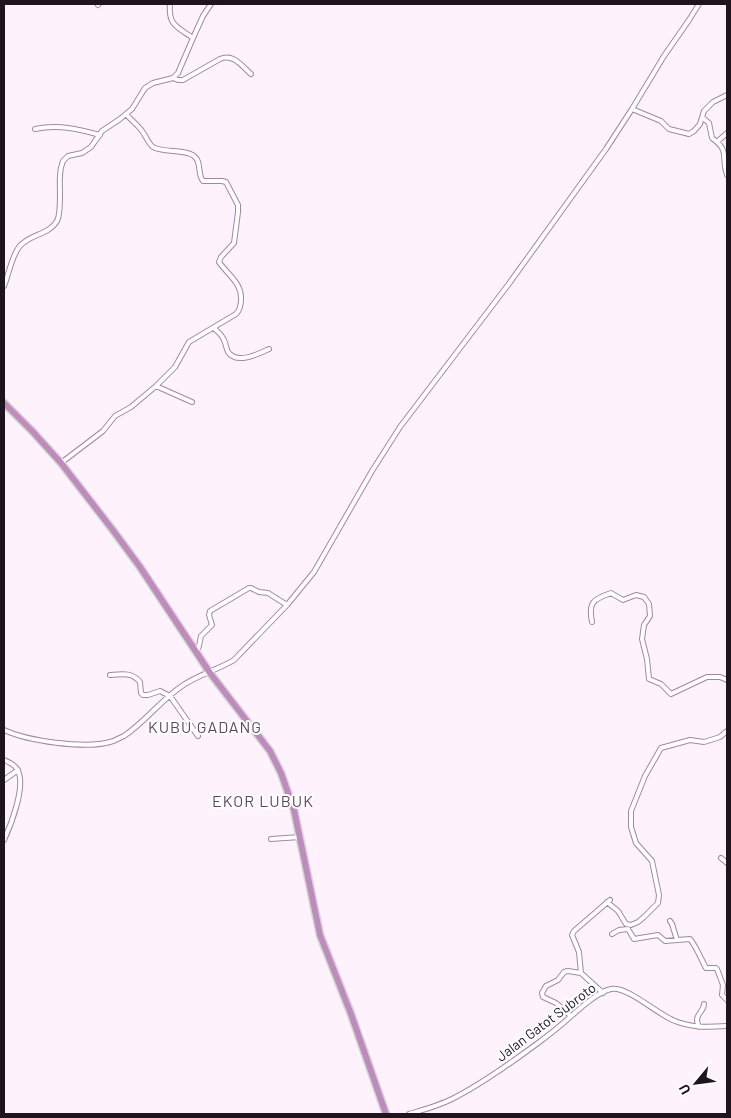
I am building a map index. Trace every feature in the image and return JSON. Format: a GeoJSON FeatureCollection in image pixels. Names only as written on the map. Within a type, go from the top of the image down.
{"type":"FeatureCollection","features":[{"type":"Feature","properties":{"kind":"highway"},"geometry":{"type":"LineString","coordinates":[[4,403],[61,463],[112,528],[210,673],[270,751],[281,773],[294,810],[320,935],[351,1014],[386,1114]]}},
{"type":"Feature","properties":{"kind":"street"},"geometry":{"type":"LineString","coordinates":[[170,4],[169,12],[174,25],[193,38]]}},
{"type":"Feature","properties":{"kind":"street"},"geometry":{"type":"LineString","coordinates":[[4,286],[20,246],[28,239],[47,231],[59,218],[60,175],[63,161],[68,156],[82,153],[90,147],[102,132],[132,109],[145,88],[152,83],[173,78],[178,73],[203,16],[211,4]]}},
{"type":"Feature","properties":{"kind":"street"},"geometry":{"type":"LineString","coordinates":[[4,730],[23,737],[47,741],[75,744],[112,742],[137,726],[188,682],[234,660],[287,604],[314,572],[372,471],[400,428],[508,285],[606,149],[698,4]]}},
{"type":"Feature","properties":{"kind":"street"},"geometry":{"type":"LineString","coordinates":[[173,78],[183,80],[226,56],[234,59],[251,74]]}},
{"type":"Feature","properties":{"kind":"street"},"geometry":{"type":"LineString","coordinates":[[632,109],[661,121],[668,129],[689,134],[700,124],[704,111],[713,102],[727,95]]}},
{"type":"Feature","properties":{"kind":"street"},"geometry":{"type":"LineString","coordinates":[[61,463],[101,433],[115,416],[128,409],[156,386],[173,369],[189,342],[236,314],[241,305],[242,296],[239,288],[219,262],[220,257],[234,243],[238,212],[238,205],[226,182],[200,179],[198,162],[195,156],[189,153],[154,148],[143,131],[126,114]]}},
{"type":"Feature","properties":{"kind":"street"},"geometry":{"type":"LineString","coordinates":[[703,118],[709,123],[712,138],[723,145],[727,152],[727,176]]}},
{"type":"Feature","properties":{"kind":"street"},"geometry":{"type":"LineString","coordinates":[[35,129],[66,127],[100,135]]}},
{"type":"Feature","properties":{"kind":"street"},"geometry":{"type":"LineString","coordinates":[[718,141],[727,134]]}},
{"type":"Feature","properties":{"kind":"street"},"geometry":{"type":"LineString","coordinates":[[214,328],[224,338],[226,348],[232,356],[239,358],[252,356],[269,349]]}},
{"type":"Feature","properties":{"kind":"street"},"geometry":{"type":"LineString","coordinates":[[156,386],[192,402]]}},
{"type":"Feature","properties":{"kind":"street"},"geometry":{"type":"LineString","coordinates":[[196,652],[200,646],[200,637],[212,625],[210,611],[249,588],[267,593],[287,604]]}},
{"type":"Feature","properties":{"kind":"street"},"geometry":{"type":"LineString","coordinates":[[592,622],[590,613],[598,597],[611,593],[623,600],[636,595],[644,597],[649,604],[650,616],[644,625],[642,639],[650,678],[661,684],[671,694],[707,677],[720,677],[727,680]]}},
{"type":"Feature","properties":{"kind":"street"},"geometry":{"type":"LineString","coordinates":[[110,675],[132,675],[140,682],[142,695],[160,691],[170,696],[198,736]]}},
{"type":"Feature","properties":{"kind":"street"},"geometry":{"type":"LineString","coordinates":[[581,973],[579,952],[572,939],[572,933],[609,902],[618,911],[626,924],[632,925],[638,922],[658,903],[659,895],[652,861],[634,840],[631,827],[631,811],[645,776],[661,748],[690,740],[704,742],[727,731]]}},
{"type":"Feature","properties":{"kind":"street"},"geometry":{"type":"LineString","coordinates":[[4,760],[14,765],[20,777],[19,795],[10,828],[4,840]]}},
{"type":"Feature","properties":{"kind":"street"},"geometry":{"type":"LineString","coordinates":[[4,780],[18,770]]}},
{"type":"Feature","properties":{"kind":"street"},"geometry":{"type":"LineString","coordinates":[[271,839],[300,837]]}},
{"type":"Feature","properties":{"kind":"street"},"geometry":{"type":"LineString","coordinates":[[721,858],[727,863]]}},
{"type":"Feature","properties":{"kind":"street"},"geometry":{"type":"LineString","coordinates":[[670,921],[677,940]]}},
{"type":"Feature","properties":{"kind":"street"},"geometry":{"type":"LineString","coordinates":[[612,934],[619,930],[628,930],[634,939],[658,935],[665,941],[690,939],[706,968],[716,968],[723,985],[722,996],[727,1000]]}},
{"type":"Feature","properties":{"kind":"street"},"geometry":{"type":"LineString","coordinates":[[571,1016],[556,1003],[543,997],[542,993],[546,986],[558,980],[564,972],[581,973],[603,993]]}},
{"type":"Feature","properties":{"kind":"street","name":"Jalan Gatot Subroto"},"geometry":{"type":"LineString","coordinates":[[409,1114],[450,1100],[504,1068],[582,1007],[612,989],[618,989],[635,997],[663,1016],[686,1025],[698,1027],[727,1026]]}},
{"type":"Feature","properties":{"kind":"street"},"geometry":{"type":"LineString","coordinates":[[698,1027],[697,1020],[704,1009],[704,1004]]}},
{"type":"Feature","properties":{"kind":"district","name":"KUBU GADANG"},"geometry":{"type":"Point","coordinates":[205,727]}},
{"type":"Feature","properties":{"kind":"district","name":"EKOR LUBUK"},"geometry":{"type":"Point","coordinates":[263,801]}}]}
